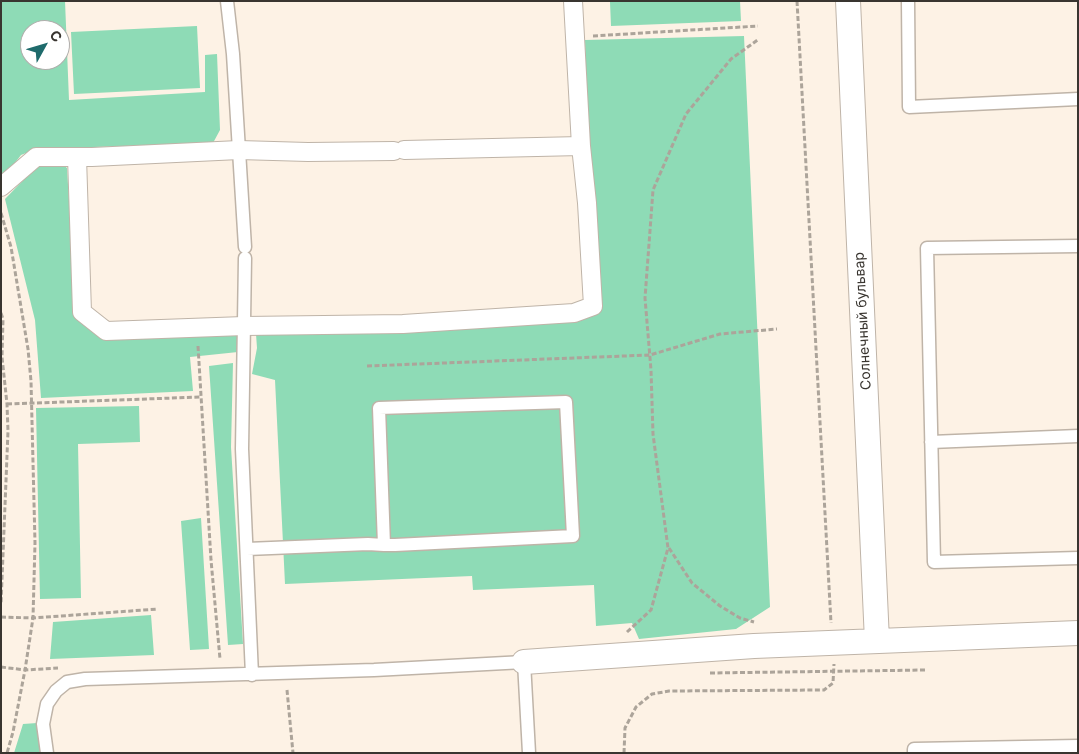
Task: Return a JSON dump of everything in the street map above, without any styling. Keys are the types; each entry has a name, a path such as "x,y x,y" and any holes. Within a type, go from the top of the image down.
{"street":[{"path":"78,157 82,312 106,331 244,326 403,324 574,313 593,306 587,203 580,146 573,1"},
{"name":"Солнечный бульвар","path":"848,1 877,641"},
{"path":"1,187 36,158 239,150 308,152 399,151 580,146"},
{"path":"524,662 754,646 1078,634"}],"lane":[{"path":"227,1 233,54 245,252 242,449 252,675"},
{"path":"908,1 909,107 1078,99"},
{"path":"1078,246 927,248 934,562 1078,558"},
{"path":"247,549 384,545 573,536 566,402 379,408 384,545"},
{"path":"931,442 1078,436"},
{"path":"47,753 43,724 46,704 56,691 68,682 86,679 252,675 524,662 529,753"},
{"path":"914,753 914,749 1078,746"}],"path":[{"path":"624,753 625,728 636,707 652,694 669,691 824,690 833,683 834,672 797,1"},
{"path":"575,36 758,26"},
{"path":"624,635 650,610 668,548 653,434 650,355 645,298 653,190 686,114 731,59 759,39"},
{"path":"1,213 11,247 28,349 32,404 35,543 33,618 25,670 7,753"},
{"path":"1,313 3,320 2,357 8,431 1,604"},
{"path":"197,328 211,560 221,676"},
{"path":"368,366 650,355 720,334 777,329"},
{"path":"7,404 201,397"},
{"path":"668,548 692,583 720,606 740,618 755,623"},
{"path":"1,617 33,618 158,609"},
{"path":"211,658 252,656"},
{"path":"1,667 25,670 64,667"},
{"path":"704,673 925,670"},
{"path":"281,690 296,689"},
{"path":"287,690 293,753"}],"green space":[{"path":"1,1 65,1 66,20 20,20 20,70 68,70 69,100 205,92 205,55 217,54 220,130 213,143 36,149 21,155 11,168 1,176"},
{"path":"740,1 741,21 611,26 610,2"},
{"path":"197,26 200,88 74,94 71,32"},
{"path":"744,36 770,607 736,629 639,639 632,623 596,626 594,585 473,590 472,576 285,584 275,380 252,374 257,348 256,334 408,332 588,318 600,307 588,165 585,40"},
{"path":"61,163 67,168 76,315 101,337 237,332 238,352 190,357 193,391 41,398 35,320 5,199 39,164"},
{"path":"233,363 231,447 243,644 228,645 209,366"},
{"path":"139,406 140,442 78,444 81,598 40,599 36,408"},
{"path":"201,518 209,649 190,650 181,521"},
{"path":"151,615 154,655 50,659 53,622"},
{"path":"37,723 40,753 14,753 23,724"}]}
